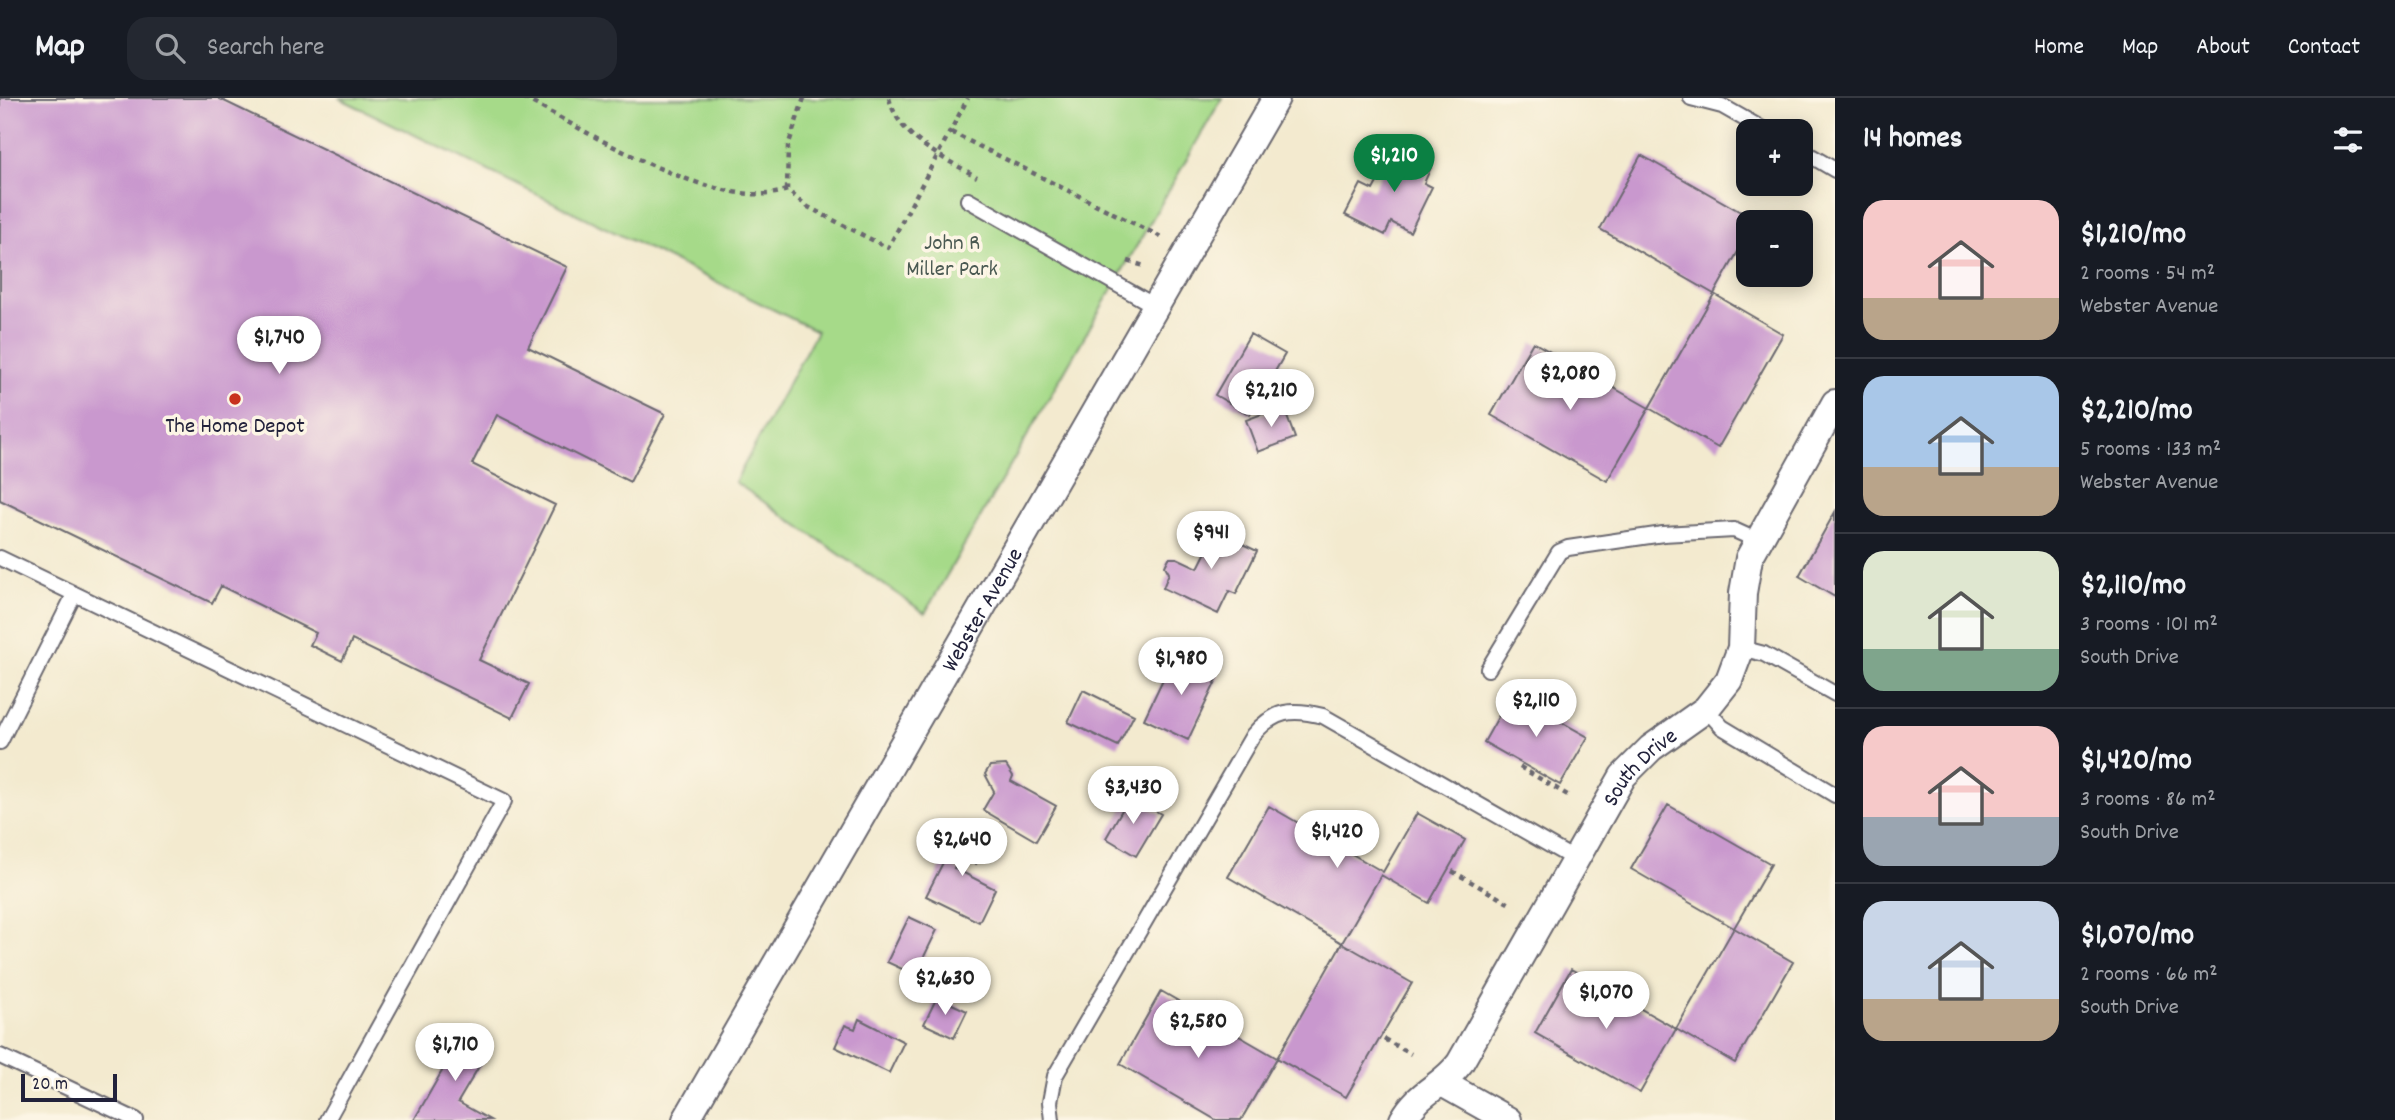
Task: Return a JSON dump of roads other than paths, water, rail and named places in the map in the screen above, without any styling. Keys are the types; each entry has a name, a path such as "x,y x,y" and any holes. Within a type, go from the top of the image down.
{"street":[{"name":"Webster Avenue","path":"686,1120 1276,98"},
{"name":"South Drive","path":"1403,1120 1416,1099 1442,1083 1460,1063 1623,776 1651,748 1691,723 1729,680 1741,648 1746,572 1756,540 1835,403"},
{"path":"1442,1083 1508,1120"}],"lane":[{"path":"1691,98 1722,106 1745,119"},
{"path":"1813,157 1835,170"},
{"path":"968,200 1155,306"},
{"path":"1488,669 1559,552 1568,548 1663,534 1734,530 1756,540"},
{"path":"0,558 504,801 327,1120"},
{"path":"0,741 74,595"},
{"path":"1741,648 1764,654 1835,694"},
{"path":"1706,709 1722,727 1835,795"},
{"path":"1052,1120 1050,1102 1055,1076 1253,735 1276,714 1289,710 1323,716 1574,859"},
{"path":"0,1056 136,1120"}],"place":[{"name":"The Home Depot","path":"235,399"}],"park label":[{"name":"John R Miller Park","path":"952,254"}]}
